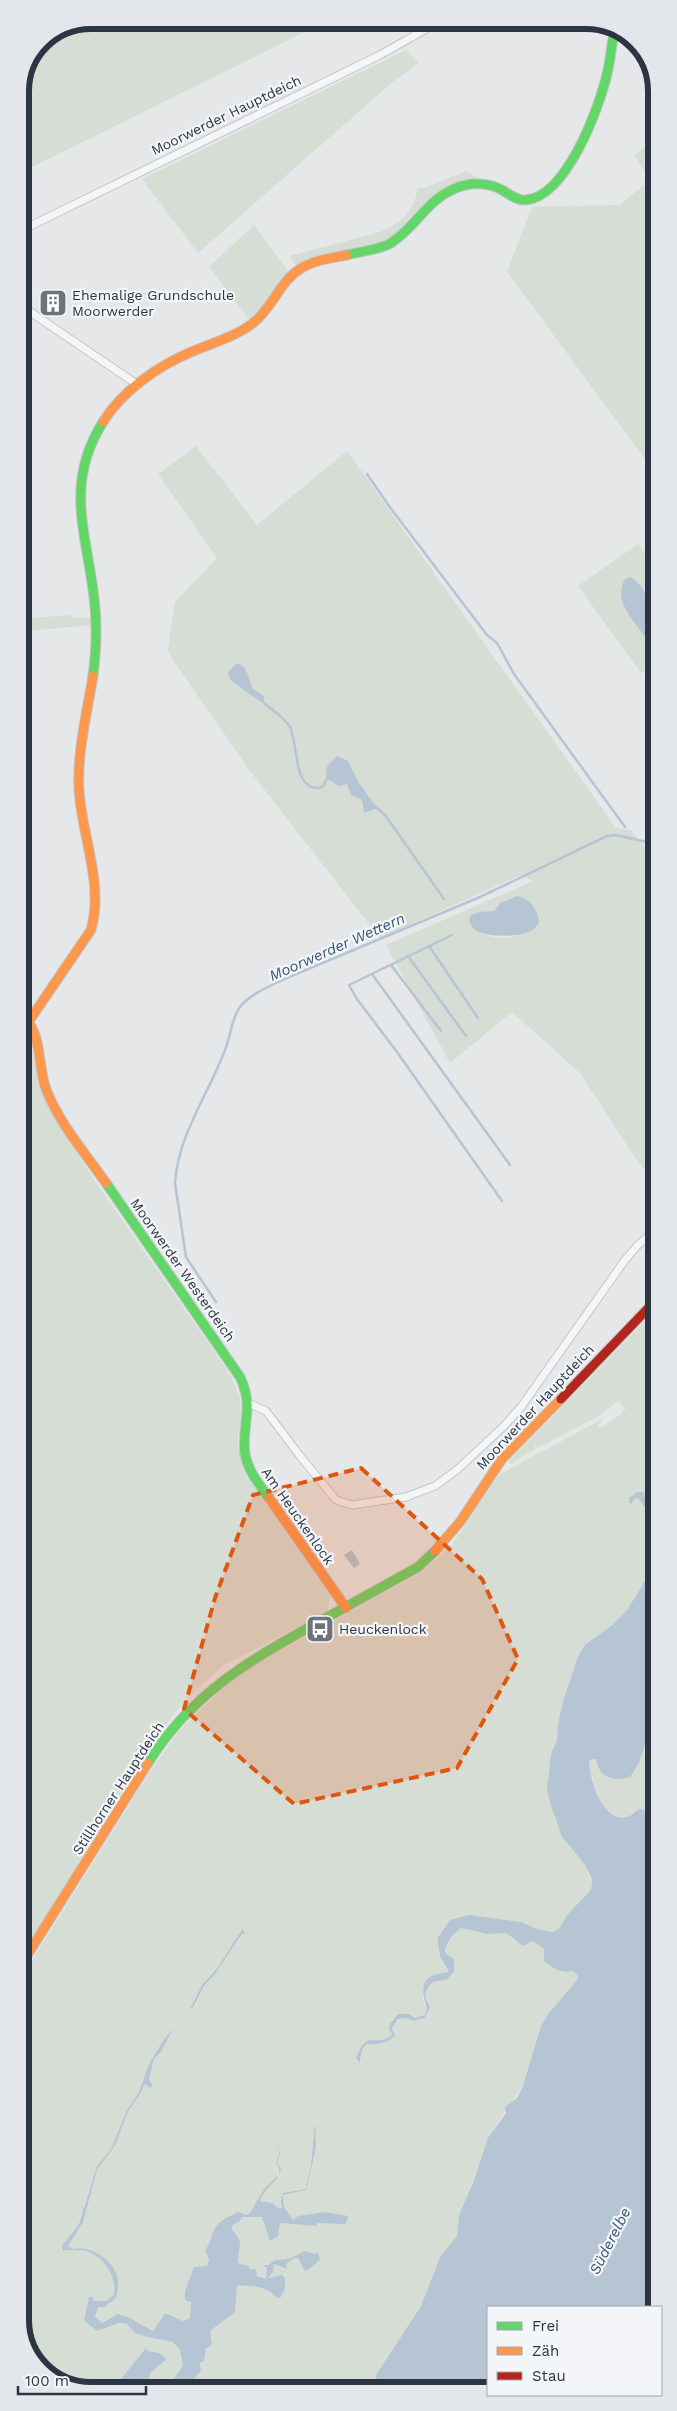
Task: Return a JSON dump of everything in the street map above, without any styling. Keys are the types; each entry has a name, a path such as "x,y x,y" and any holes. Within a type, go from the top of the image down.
{"street":[{"name":"Moorwerder Hauptdeich","path":"29,226 371,59 426,29"},
{"path":"29,1021 91,930 96,913 97,898 81,810 79,776 84,718 95,661 97,631 80,488 82,472 93,438 104,419 138,385 172,361 253,322 299,269 390,244 408,229 422,211 444,194 456,188 488,184 525,201 544,194 575,155 588,128 607,73 614,35"},
{"path":"29,311 138,385"},
{"name":"Moorwerder Westerdeich","path":"29,1021 34,1032 45,1087 55,1110 235,1368 246,1392 248,1403"},
{"path":"248,1403 266,1411 336,1500 352,1505 406,1497 421,1492 435,1486 458,1469 504,1426 521,1406 625,1260 648,1237"},
{"name":"Moorwerder Hauptdeich","path":"346,1608 418,1567 444,1543 492,1470 648,1308"},
{"name":"Am Heuckenlock","path":"248,1403 243,1451 251,1474 346,1608"},
{"name":"Stillhorner Hauptdeich","path":"29,1952 151,1758 186,1714 220,1683 248,1662 346,1608"}],"highlighted area":[{"path":"361,1468 482,1579 518,1659 457,1768 294,1804 184,1709 215,1598 253,1495"}],"shaded area":[{"path":"91,29 311,29 29,169 29,91 33,67 47,47 67,33"},
{"path":"406,50 419,63 394,81 198,253 142,179"},
{"path":"648,145 648,177 634,155"},
{"path":"466,171 478,179 479,183 457,186 389,241 297,267 290,256 387,229 400,221 410,210 417,188 424,188"},
{"path":"648,182 648,463 507,272 532,207 620,205"},
{"path":"254,225 290,274 250,320 209,267"},
{"path":"196,446 257,525 347,451 616,828 632,831 648,852 648,1174 580,1073 512,1012 450,1063 386,945 533,881 521,875 380,938 250,771 171,657 168,650 175,602 217,558 158,474","holes":["531,903 539,918 521,933 507,938 492,937 478,931 469,920 494,911 498,904"]},
{"path":"638,544 648,557 648,599 643,589 633,618 648,640 648,667 641,673 578,586"},
{"path":"69,615 72,618 91,618 92,625 29,631 29,618"},
{"path":"29,1036 40,1089 51,1112 93,1178 230,1374 240,1397 241,1418 238,1439 241,1461 247,1477 330,1596 328,1611 224,1665 184,1701 152,1744 29,1945"},
{"path":"648,1318 648,1499 632,1494 629,1502 631,1504 635,1498 639,1499 644,1507 648,1508 648,1576 627,1610 611,1626 586,1644 579,1654 563,1701 557,1740 551,1754 547,1790 555,1820 565,1842 585,1865 592,1885 590,1892 566,1916 560,1928 553,1932 537,1929 521,1922 469,1915 446,1925 438,1937 438,1943 449,1973 454,1959 445,1953 446,1943 461,1928 487,1934 506,1933 513,1940 528,1944 533,1941 544,1949 544,1961 573,1971 578,1976 577,1980 549,2013 523,2086 495,2126 459,2215 457,2236 440,2257 421,2306 376,2375 377,2382 196,2382 195,2378 201,2370 203,2356 212,2345 210,2331 235,2312 237,2286 247,2285 272,2290 277,2298 281,2275 267,2278 274,2264 286,2269 286,2264 294,2258 298,2258 304,2270 314,2254 297,2254 288,2259 276,2260 264,2266 267,2268 266,2279 262,2278 238,2262 239,2256 233,2232 233,2223 242,2217 262,2217 270,2240 280,2223 316,2226 318,2223 343,2224 293,2220 284,2207 283,2195 283,2209 278,2208 273,2203 259,2201 275,2180 265,2188 246,2215 238,2212 223,2220 215,2228 205,2250 209,2259 191,2302 190,2318 183,2321 165,2313 153,2331 128,2317 118,2314 102,2323 95,2317 98,2307 116,2298 115,2270 96,2254 84,2249 72,2249 68,2246 83,2222 97,2170 114,2147 128,2112 142,2091 144,2083 150,2087 149,2081 154,2059 161,2052 172,2031 189,2009 176,2024 149,2064 139,2092 127,2110 111,2149 97,2166 85,2202 84,2213 81,2215 79,2224 71,2232 66,2250 83,2250 92,2254 104,2262 113,2281 114,2294 107,2301 93,2301 89,2298 84,2322 97,2331 119,2323 127,2324 135,2333 173,2342 180,2350 183,2366 172,2382 149,2382 150,2373 167,2359 159,2353 147,2351 134,2363 121,2382 87,2382 67,2378 56,2372 44,2361 37,2351 30,2332 29,1965 148,1775 179,1731 226,1685 267,1658 422,1572 450,1547 481,1498 499,1475 604,1418 598,1426 600,1428 620,1415 626,1408 618,1401 597,1417 537,1448 536,1445 535,1449 510,1464 509,1461","holes":["241,1930 241,1938 204,1986 194,2008 190,2008 202,1985 224,1959","440,1973 449,1973 446,1980 434,1982 428,1988 425,1996 429,2002 426,2018 414,2021 407,2018 398,2019 393,2027 392,2020 402,2014 418,2018 425,2015 427,2008 423,2000 428,1979","393,2030 395,2035 389,2040 378,2044 367,2043 363,2048 359,2063 356,2061 360,2046 363,2043 389,2037 393,2034","315,2133 316,2147 308,2190 283,2195 296,2190 306,2189","277,2143 280,2153 277,2163 281,2168 276,2177 279,2168 276,2163 279,2152"]},
{"path":"648,1733 648,1814 633,1812 629,1817 614,1815 600,1801 589,1766 590,1760 596,1759 597,1765 606,1777 617,1779 641,1758"}],"water":[{"path":"630,577 634,579 648,597 648,641 624,607 621,594 624,580"},
{"path":"238,663 245,668 253,689 264,696 264,703 231,679 228,672"},
{"path":"337,756 348,761 359,783 377,808 364,813 362,800 351,795 347,784 339,786 326,778 327,766"},
{"path":"517,896 529,902 538,916 537,926 531,931 512,936 501,936 481,933 473,928 469,920 471,915 494,911 500,903"},
{"path":"637,1492 643,1492 648,1500 648,1508 644,1507 639,1499 635,1498 631,1504 629,1498"},
{"path":"352,1550 360,1564 354,1568 344,1555"},
{"name":"Süderelbe","path":"648,1576 648,1736 639,1762 630,1777 613,1779 600,1771 596,1759 590,1760 589,1764 592,1781 599,1799 611,1813 618,1817 627,1817 641,1809 648,1812 648,2306 487,2306 487,2382 377,2382 376,2375 421,2306 440,2257 457,2236 459,2215 474,2180 488,2138 506,2113 505,2107 517,2098 523,2086 541,2026 549,2013 577,1980 578,1976 573,1971 561,1971 547,1964 544,1961 544,1949 533,1941 523,1946 506,1933 487,1934 461,1928 450,1939 445,1949 445,1953 454,1959 454,1972 446,1980 434,1982 428,1988 425,1996 430,2007 425,2018 413,2021 407,2018 398,2019 392,2028 395,2035 392,2038 382,2043 367,2044 363,2048 359,2063 356,2058 362,2045 366,2042 385,2039 393,2034 389,2030 390,2024 398,2014 409,2014 415,2018 425,2015 427,2008 423,1993 425,1982 433,1975 449,1972 440,1956 438,1937 450,1920 469,1915 521,1922 537,1929 553,1932 560,1928 566,1916 590,1891 592,1885 591,1877 585,1865 562,1837 551,1806 547,1790 551,1754 557,1740 563,1701 579,1654 586,1644 611,1626 627,1610"},
{"path":"243,1928 246,1934 242,1934 215,1974 204,1986 193,2008 190,2008 202,1985 218,1967"},
{"path":"187,2012 172,2031 161,2052 154,2059 149,2080 152,2084 151,2088 144,2084 142,2091 128,2112 114,2147 97,2170 83,2222 68,2246 72,2249 78,2248 97,2253 108,2261 117,2274 116,2298 104,2307 98,2307 95,2317 102,2323 118,2314 128,2317 153,2331 165,2313 183,2321 190,2318 191,2302 185,2300 185,2291 194,2267 207,2266 209,2259 205,2250 217,2225 238,2212 246,2215 250,2212 265,2188 279,2174 279,2168 276,2163 279,2152 276,2138 280,2153 277,2163 281,2168 280,2173 260,2201 273,2203 278,2208 282,2208 281,2200 283,2193 306,2189 311,2167 315,2122 316,2147 307,2190 283,2195 284,2207 293,2220 298,2216 325,2212 348,2216 346,2223 343,2224 318,2223 316,2226 280,2223 278,2236 270,2241 262,2217 242,2217 239,2222 233,2224 232,2229 240,2241 238,2262 249,2266 249,2269 256,2269 257,2276 266,2279 267,2268 263,2265 268,2265 275,2260 288,2259 305,2251 314,2254 318,2253 320,2260 308,2270 304,2270 298,2258 294,2258 286,2264 287,2269 274,2264 273,2272 268,2278 282,2275 285,2278 285,2288 281,2297 277,2298 274,2294 259,2287 237,2286 235,2312 210,2331 212,2345 206,2349 204,2361 200,2363 201,2370 195,2378 196,2382 172,2382 183,2366 180,2350 173,2342 135,2333 127,2324 119,2323 97,2331 84,2321 89,2297 93,2297 93,2301 107,2301 114,2294 111,2274 104,2262 92,2254 83,2250 63,2251 62,2246 79,2224 97,2166 111,2149 127,2110 139,2092 149,2064 163,2041"},
{"path":"146,2348 148,2351 159,2353 167,2359 150,2373 149,2382 120,2382"}],"waterway":[{"path":"367,474 487,635 497,643 514,674 625,827"},
{"path":"264,703 288,723 303,780 309,786 321,788 328,777"},
{"path":"375,806 385,815 444,899"},
{"name":"Moorwerder Wettern","path":"216,1302 186,1257 175,1183 177,1165 188,1131 225,1050 237,1012 244,1002 260,991 282,980 480,897 607,836 615,835 648,842"},
{"path":"452,935 349,985 357,999 397,1052 502,1201"},
{"path":"429,946 478,1018"},
{"path":"408,956 466,1036"},
{"path":"391,965 441,1031"},
{"path":"372,974 510,1165"}],"traffic: fast":[{"path":"347,255 376,249 391,243 407,230 436,200 454,189 466,185 491,185 523,200 541,195 555,183 568,167 589,128 603,89 614,35"},
{"path":"93,676 96,616 81,513 81,491 84,469 91,446 103,422"},
{"path":"106,1183 240,1377 247,1398 244,1444 246,1460 254,1477 269,1498"},
{"path":"148,1763 183,1718 222,1682 266,1652 418,1567 435,1551"}],"traffic: slow":[{"path":"103,422 130,390 166,364 239,332 253,323 266,310 293,274 300,269 317,261 347,255"},
{"path":"29,1021 91,930 94,913 94,878 81,808 79,776 83,733 93,676"},
{"path":"29,1024 36,1039 43,1080 51,1102 106,1183"},
{"path":"435,1551 460,1522 502,1459 561,1399"},
{"path":"269,1498 346,1608"},
{"path":"29,1952 148,1763"}],"traffic: jam":[{"path":"561,1399 648,1308"}],"place":[{"name":"Ehemalige Grundschule Moorwerder","path":"53,303"},
{"name":"Heuckenlock","path":"320,1629"}]}
